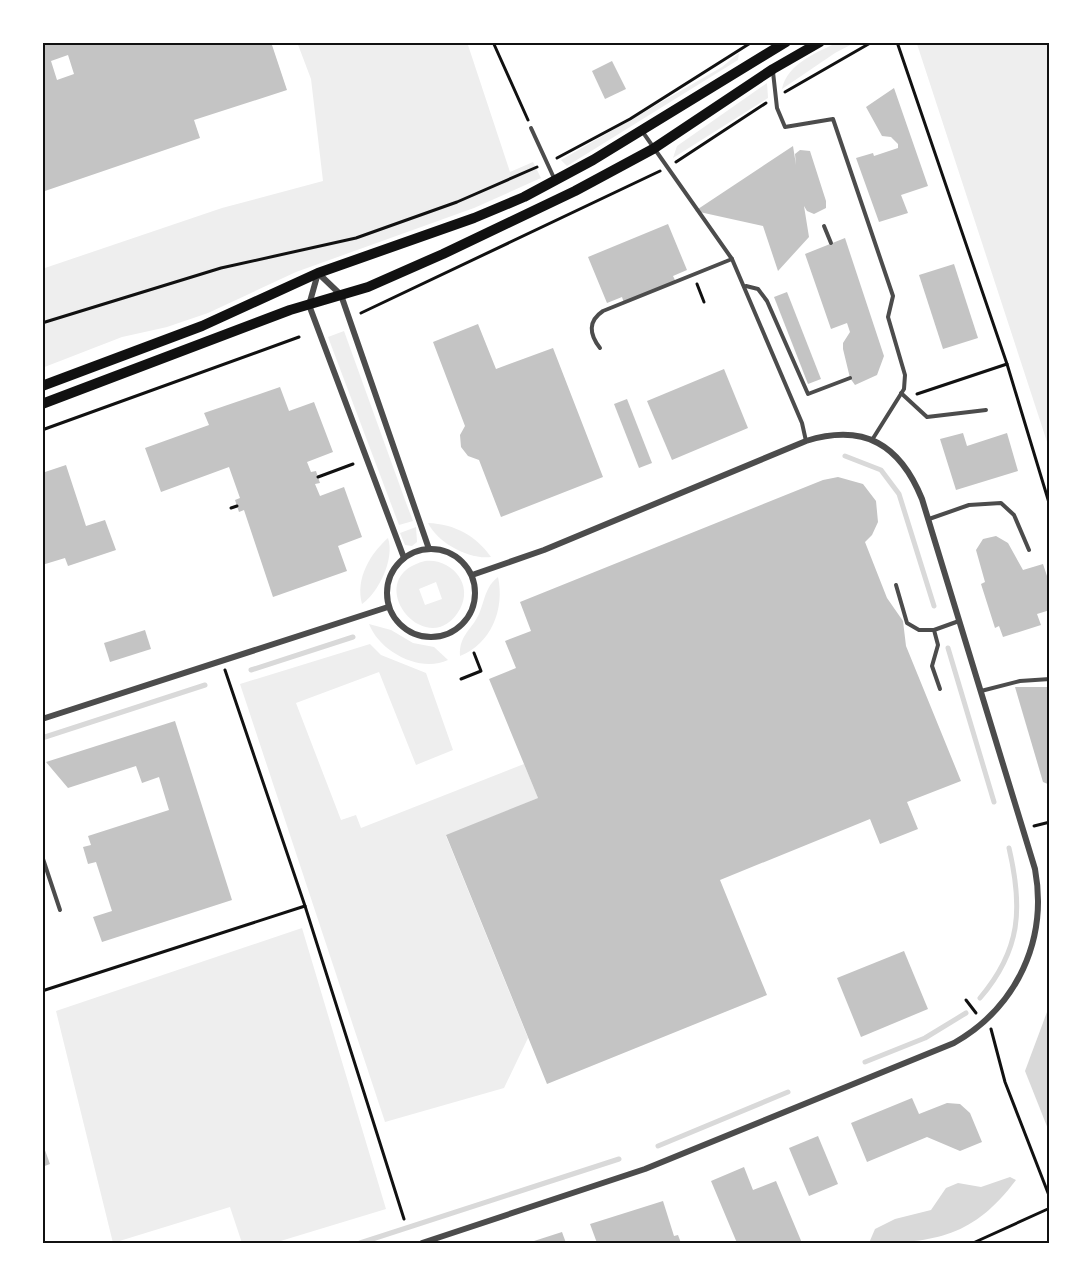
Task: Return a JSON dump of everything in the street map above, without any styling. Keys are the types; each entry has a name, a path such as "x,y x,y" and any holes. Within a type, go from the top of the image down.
{"main road":[{"path":"42,386 202,326 318,273 490,211 556,182 786,42"},
{"path":"42,404 309,305 368,287 443,254 575,191 653,149 773,69 820,42"}],"street":[{"path":"404,558 309,305 318,273 341,295 429,549"},
{"path":"422,1243 645,1169 913,1061 965,1036 984,1022 1008,996 1020,976 1033,943 1037,925 1038,896 1035,868 928,520 906,466 887,447 872,440 840,434 806,441 544,550 472,575"},
{"path":"429,549 453,554 464,563 472,575 475,591 472,611 460,627 446,635 425,637 409,632 396,621 388,607 386,592 389,578 404,558 429,549"},
{"path":"42,719 388,607"}],"lane":[{"path":"773,69 775,98 785,127 833,118 893,296 888,317 905,375 901,393 872,440"},
{"path":"531,128 556,182"},
{"path":"641,129 732,259 802,423 806,441"},
{"path":"824,226 831,243"},
{"path":"600,348 591,332 592,321 597,315 609,308 732,259"},
{"path":"745,285 758,289 767,301 808,394 850,378"},
{"path":"901,393 927,417 986,410"},
{"path":"928,520 969,505 1001,503 1014,515 1029,550"},
{"path":"896,585 907,622 919,630 934,630 959,621"},
{"path":"934,630 938,645 932,666 940,689"},
{"path":"981,691 1028,680 1050,679"},
{"path":"42,856 60,910"}],"path":[{"path":"493,42 531,128"},
{"path":"42,323 220,268 283,252 356,238 457,202 547,163 630,119 752,42"},
{"path":"818,71 872,42"},
{"path":"897,42 1007,364 1050,506"},
{"path":"693,274 704,302"},
{"path":"42,430 300,337"},
{"path":"901,393 918,394 1007,364"},
{"path":"318,477 353,464"},
{"path":"231,508 237,506"},
{"path":"461,679 481,671 474,653"},
{"path":"222,662 405,1219"},
{"path":"1023,828 1050,822"},
{"path":"42,991 304,906"},
{"path":"966,1000 976,1014"},
{"path":"991,1029 1003,1076 1050,1198"},
{"path":"973,1243 1050,1208"}],"shaded area":[{"path":"297,42 467,42 510,172 533,162 541,178 474,208 296,272 208,313 167,327 122,337 42,368 42,269 222,208 323,181 311,79"},
{"path":"839,42 856,42 835,53 782,89 785,80 796,66"},
{"path":"923,42 1050,42 1050,451 917,44"},
{"path":"739,53 738,60 567,166 561,160 722,67"},
{"path":"767,83 768,98 673,158 677,146"},
{"path":"344,331 413,521 399,525 328,337"},
{"path":"428,523 447,526 472,537 491,557 473,556 455,549 439,537"},
{"path":"416,527 417,542 412,546 405,545 400,533"},
{"path":"388,538 389,555 384,574 380,583 362,604 360,595 362,576 370,559"},
{"path":"425,561 435,561 451,568 457,574 462,582 464,600 460,609 447,624 431,628 417,623 405,613 398,599 397,584 406,570","holes":["436,582 442,599 425,605 419,589"]},
{"path":"498,577 499,601 493,624 480,643 460,656 463,638 476,620 488,589"},
{"path":"369,624 391,630 413,643 434,647 448,660 425,664 402,657 382,643"},
{"path":"370,644 381,655 426,673 453,750 416,765 379,672 296,703 341,820 356,815 361,828 524,764 538,798 446,836 528,1038 504,1088 385,1122 240,684"},
{"path":"302,928 386,1209 274,1243 242,1243 230,1207 113,1243 56,1011"},
{"path":"1050,1004 1050,1134 1025,1071"},
{"path":"1010,1177 1016,1180 1000,1199 969,1225 934,1238 893,1243 869,1243 875,1229 895,1219 931,1210 946,1188 958,1183 981,1187"}],"building":[{"path":"42,42 271,42 287,90 194,120 200,138 42,192","holes":["68,55 74,74 57,80 51,61"]},
{"path":"612,61 626,89 605,99 592,71"},
{"path":"894,88 928,186 901,195 908,213 879,222 856,158 873,153 874,156 898,148 898,144 891,137 882,136 866,107"},
{"path":"793,146 796,165 795,154 800,150 810,151 826,201 826,208 814,214 807,211 804,206 809,237 778,271 763,226 695,211"},
{"path":"668,224 687,270 673,276 676,282 624,303 622,297 607,303 588,257"},
{"path":"845,238 884,356 877,375 855,385 850,378 843,349 843,343 850,332 847,323 831,329 805,254"},
{"path":"954,264 978,338 943,349 919,275"},
{"path":"787,292 821,379 808,384 774,297"},
{"path":"478,324 496,369 553,348 603,477 501,517 479,460 468,456 461,447 460,435 465,426 433,342"},
{"path":"724,369 748,428 672,460 647,401"},
{"path":"280,387 289,411 314,402 333,452 307,462 311,472 316,471 320,483 315,484 320,496 344,487 362,537 338,546 347,571 273,597 244,510 239,512 235,500 240,498 229,467 161,492 145,448 209,425 204,413"},
{"path":"627,399 652,463 639,468 614,404"},
{"path":"963,433 967,446 1007,433 1018,471 956,490 940,439"},
{"path":"66,465 86,526 105,520 116,550 68,566 65,558 42,565 42,473"},
{"path":"838,477 863,484 876,501 878,522 872,535 865,542 887,598 903,621 906,646 961,781 907,802 918,829 880,844 870,819 720,880 767,995 547,1084 446,835 538,798 489,679 516,668 505,641 531,631 520,602 823,480"},
{"path":"996,536 1008,543 1023,570 1043,564 1050,585 1050,610 1037,614 1041,625 1003,637 999,626 995,628 981,584 985,582 976,550 983,539"},
{"path":"145,630 151,649 110,662 104,643"},
{"path":"1015,687 1050,687 1050,785 1043,782"},
{"path":"175,721 232,900 102,942 93,917 112,911 96,862 88,864 83,847 91,845 88,836 169,810 159,777 142,783 136,766 68,788 46,762"},
{"path":"904,951 928,1009 861,1037 837,978"},
{"path":"912,1098 919,1114 947,1103 960,1104 970,1113 982,1142 960,1151 927,1137 867,1162 851,1123"},
{"path":"818,1136 838,1184 809,1196 789,1148"},
{"path":"42,1142 50,1164 42,1167"},
{"path":"744,1167 753,1190 776,1181 802,1243 737,1243 711,1181"},
{"path":"663,1201 674,1236 678,1235 681,1243 597,1243 590,1224"},
{"path":"562,1232 566,1243 535,1243 534,1241"}],"waterway":[{"path":"845,456 881,470 899,494 934,606"},
{"path":"251,670 353,637"},
{"path":"948,648 994,802"},
{"path":"42,738 205,685"},
{"path":"980,998 1004,963 1015,928 1016,890 1009,848"},
{"path":"865,1062 925,1038 966,1013"},
{"path":"658,1146 788,1092"},
{"path":"360,1243 619,1159"}]}
